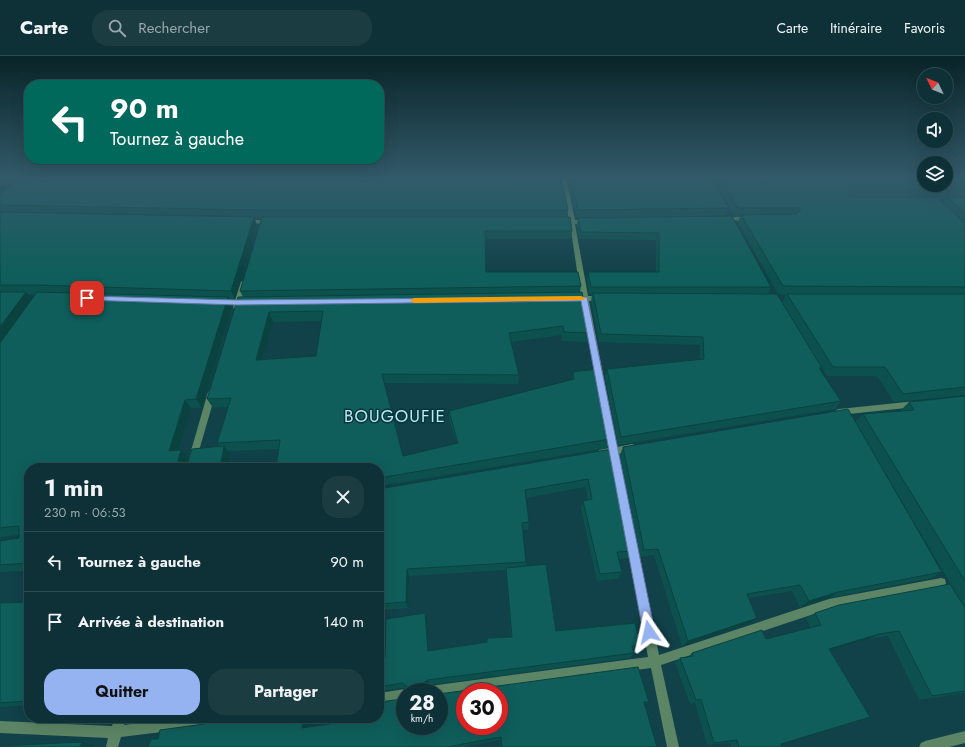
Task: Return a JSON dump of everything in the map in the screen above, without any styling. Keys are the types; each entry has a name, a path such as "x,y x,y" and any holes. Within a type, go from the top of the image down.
{"street":[{"path":"570,209 584,298 654,662 673,747"},
{"path":"716,219 754,219"},
{"path":"557,222 597,221"},
{"path":"238,222 261,226 278,222"},
{"path":"233,318 246,273"},
{"path":"569,299 608,298"},
{"path":"214,302 253,302"},
{"path":"191,463 214,385"},
{"path":"827,414 927,403"},
{"path":"590,455 644,446"},
{"path":"448,690 654,662 829,604 941,583"},
{"path":"384,698 396,696"},
{"path":"112,747 119,723"},
{"path":"0,727 116,732 187,723"},
{"path":"925,747 965,737"}],"building":[{"path":"220,209 568,210 259,210"},
{"path":"578,209 635,209 578,210"},
{"path":"800,209 950,209 965,223 965,287 783,286 741,215 797,214"},
{"path":"0,212 254,217 231,291 0,285"},
{"path":"732,216 771,287 591,287 588,272 659,272 659,233 581,232 578,218"},
{"path":"262,217 570,217 572,231 485,231 486,272 578,272 581,286 240,291"},
{"path":"0,292 26,292 0,327"},
{"path":"37,292 228,297 196,399 185,400 169,451 181,450 178,461 188,462 192,449 224,446 221,463 24,463 24,563 0,565 0,541 19,538 19,528 18,526 0,528 0,343"},
{"path":"582,292 590,333 564,332 563,326 509,333 519,375 382,374 403,456 458,443 449,411 574,379 573,372 597,369 610,439 384,477 384,463 277,463 280,440 217,443 231,398 207,399 238,297","holes":["323,311 316,356 256,360 269,312"]},
{"path":"593,293 777,294 822,368 819,368 841,401 621,437 607,369 704,359 703,337 601,334"},
{"path":"787,294 965,294 965,387 903,394 885,367 833,367"},
{"path":"965,396 965,581 863,414 914,410 909,402"},
{"path":"848,409 942,572 838,592 809,601 800,585 747,594 757,618 688,641 658,549 644,550 623,447"},
{"path":"612,449 632,551 617,552 622,572 600,574 583,501 592,499 588,479 525,490 529,522 522,523 526,562 407,569 406,602 384,604 384,488"},
{"path":"546,564 556,631 635,623 641,645 632,646 634,653 428,680 423,683 396,683 384,686 386,619 425,613 428,651 487,642 487,638 512,637 506,568"},
{"path":"950,584 965,608 965,691 932,696 899,631 879,634 829,649 870,717 781,744 782,747 739,747 737,740 714,743 701,699 696,700 680,658 693,656 692,653 762,630 766,639 821,625 815,613 839,605"},
{"path":"24,602 24,701 0,703 0,603"},
{"path":"638,667 649,702 644,702 657,747 502,747 501,737 447,747 148,747 151,739 158,739 160,730 212,723 302,723 302,728 335,723 384,723 384,701 396,700 396,735 448,735 448,693 456,692 456,735 508,735 508,685"},
{"path":"82,742 80,747 0,747 0,746"}],"slow traffic":[{"path":"414,300 581,298"}],"district":[{"name":"BOUGOUFIE","path":"395,416"}],"route":[{"path":"87,298 237,302 584,298 649,632"}]}
